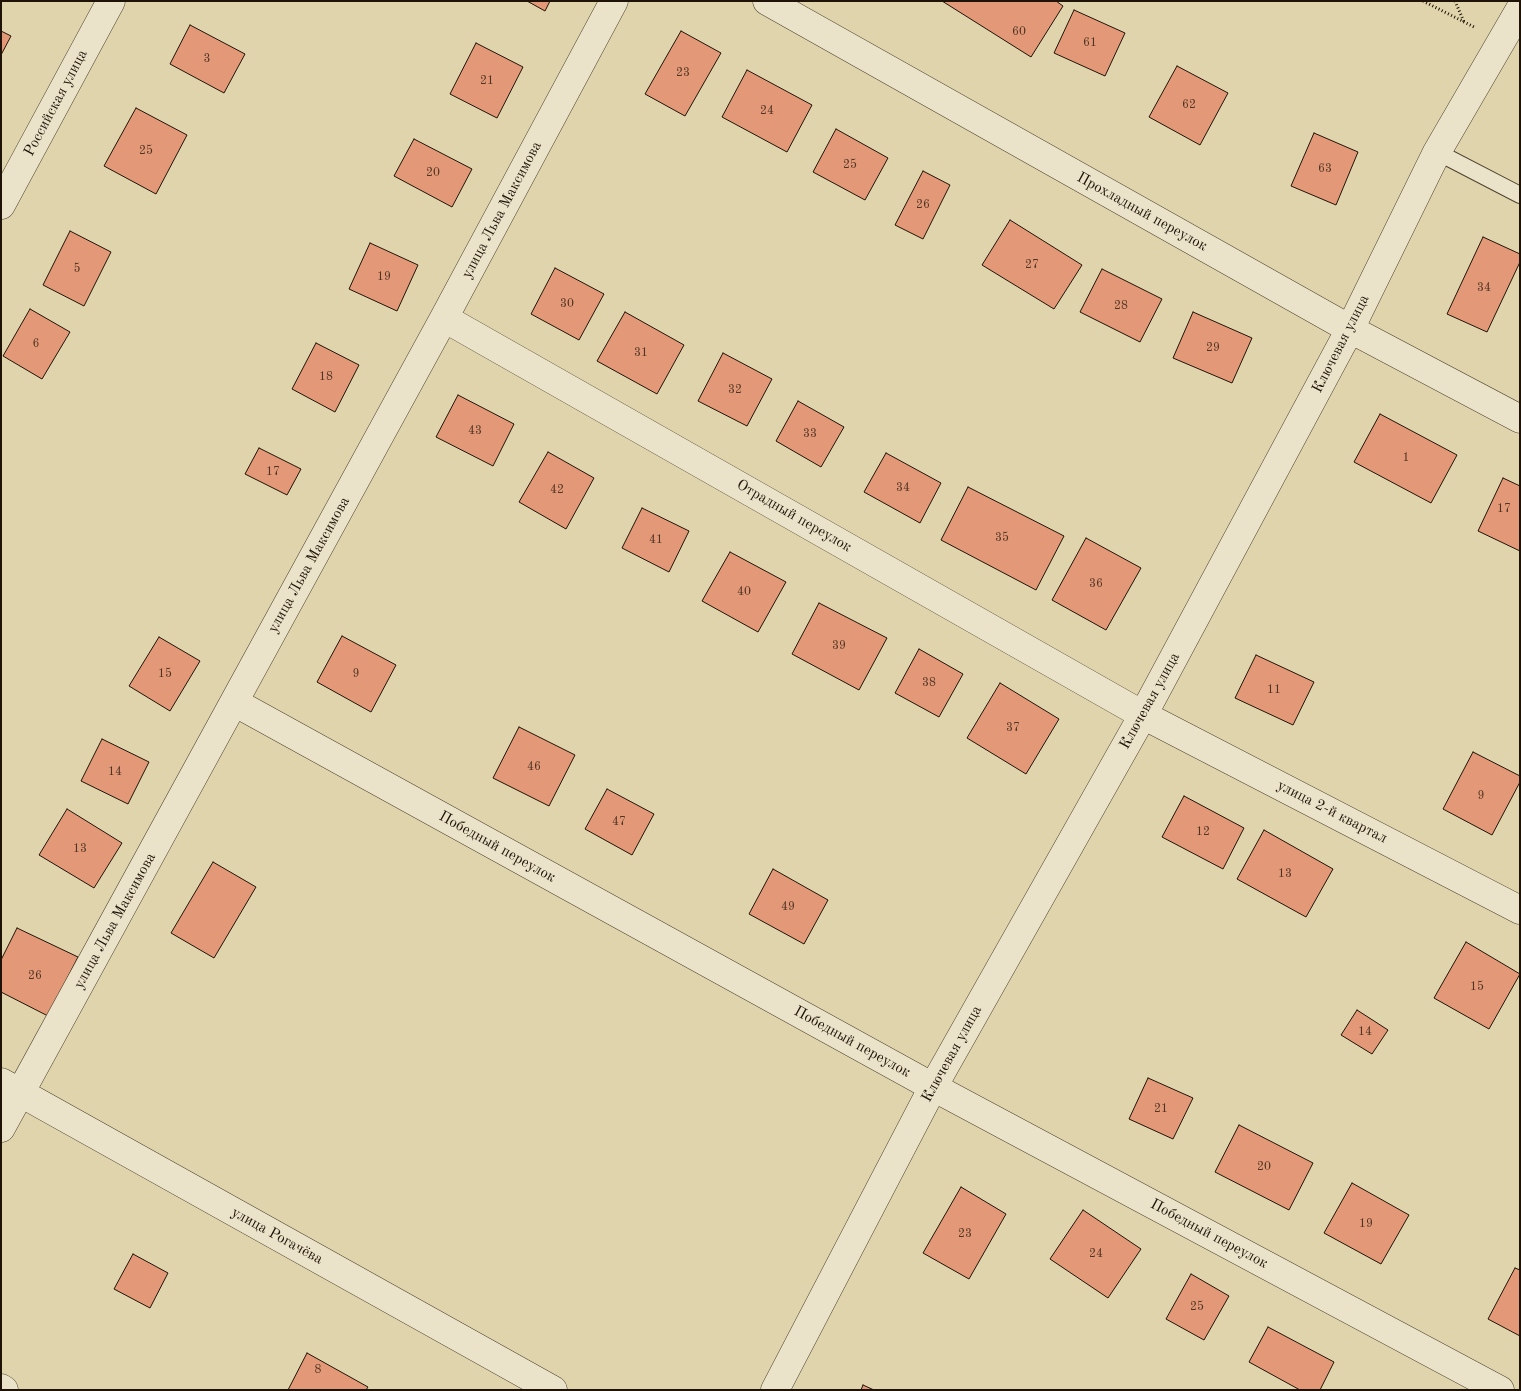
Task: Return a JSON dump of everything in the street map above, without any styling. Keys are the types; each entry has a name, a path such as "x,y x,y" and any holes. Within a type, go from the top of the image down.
{"street":[{"name":"Российская улица","path":"1,206 112,1"},
{"name":"улица Льва Максимова","path":"1,1128 11,1087 234,702 444,318 614,1"},
{"name":"Прохладный переулок","path":"767,1 1350,329 1520,419"},
{"name":"Ключевая улица","path":"775,1390 932,1086 1144,714 1350,329 1437,152 1520,9"},
{"name":"Отрадный переулок","path":"444,318 1144,714"},
{"name":"Победный переулок","path":"234,702 932,1086 1500,1390"},
{"name":"улица 2-й квартал","path":"1144,714 1520,910"},
{"name":"улица Рогачёва","path":"11,1087 552,1390"}],"lane":[{"path":"1437,152 1520,196"}],"path":[{"path":"1423,1 1464,23 1503,39"},
{"path":"1455,1 1464,23"}],"building":[{"path":"527,1 550,1 545,11"},
{"path":"942,1 1056,1 1063,6 1031,57"},
{"path":"1074,10 1125,33 1105,76 1054,53"},
{"path":"190,25 245,54 224,93 170,64"},
{"path":"1,31 11,36 1,55"},
{"path":"681,31 721,53 685,116 645,94"},
{"path":"476,43 523,67 497,118 450,94"},
{"path":"1177,66 1228,93 1200,145 1149,117"},
{"path":"747,70 812,105 787,152 722,117"},
{"path":"136,108 187,135 156,194 104,166"},
{"path":"836,129 888,158 865,200 813,172"},
{"path":"1314,133 1358,152 1336,205 1291,186"},
{"path":"414,139 472,169 452,207 394,176"},
{"path":"923,171 950,185 923,239 895,225"},
{"path":"1010,220 1082,265 1054,309 982,265"},
{"path":"70,231 111,252 84,306 43,285"},
{"path":"1483,237 1520,254 1520,262 1487,332 1447,314"},
{"path":"370,243 418,265 397,311 349,289"},
{"path":"555,268 604,294 579,340 531,314"},
{"path":"1102,269 1162,299 1140,342 1080,312"},
{"path":"30,309 70,332 42,379 3,356"},
{"path":"625,312 684,345 657,394 597,361"},
{"path":"1193,312 1252,338 1232,383 1173,358"},
{"path":"316,343 359,365 335,412 292,389"},
{"path":"723,353 772,379 747,426 698,401"},
{"path":"458,395 514,424 493,466 436,437"},
{"path":"798,401 844,427 821,467 776,441"},
{"path":"1380,414 1457,455 1431,503 1354,462"},
{"path":"259,448 301,469 287,495 245,474"},
{"path":"548,452 594,478 566,529 519,502"},
{"path":"886,453 941,483 920,523 864,492"},
{"path":"1503,478 1520,486 1520,551 1478,531"},
{"path":"968,487 1064,536 1036,590 941,540"},
{"path":"642,508 689,531 669,572 622,548"},
{"path":"1086,538 1141,568 1106,630 1052,600"},
{"path":"730,552 786,582 758,632 702,601"},
{"path":"819,603 887,638 859,690 792,654"},
{"path":"342,636 396,665 371,712 317,682"},
{"path":"159,637 200,661 170,711 129,686"},
{"path":"919,649 963,674 939,717 895,693"},
{"path":"1256,655 1314,682 1293,725 1235,698"},
{"path":"1000,683 1059,719 1026,774 967,738"},
{"path":"519,727 575,755 549,806 493,778"},
{"path":"102,739 149,762 128,804 81,781"},
{"path":"1473,752 1520,776 1520,782 1492,835 1443,809"},
{"path":"607,789 654,814 632,855 585,829"},
{"path":"1184,796 1244,828 1223,869 1162,837"},
{"path":"67,809 122,843 94,888 39,855"},
{"path":"1264,830 1333,869 1306,917 1237,879"},
{"path":"213,862 256,887 214,958 171,933"},
{"path":"773,869 828,900 804,944 749,914"},
{"path":"17,928 78,957 48,1016 1,992 1,960"},
{"path":"1466,942 1520,974 1489,1029 1434,998"},
{"path":"1357,1010 1388,1030 1372,1054 1341,1035"},
{"path":"1148,1078 1193,1098 1173,1139 1129,1119"},
{"path":"1239,1125 1313,1163 1289,1210 1215,1172"},
{"path":"1352,1183 1409,1215 1381,1264 1324,1233"},
{"path":"961,1187 1006,1214 969,1279 923,1253"},
{"path":"1083,1210 1141,1249 1108,1298 1050,1259"},
{"path":"133,1254 168,1273 150,1308 114,1289"},
{"path":"1515,1268 1520,1270 1520,1336 1488,1319"},
{"path":"1191,1274 1229,1296 1204,1340 1166,1319"},
{"path":"1268,1327 1334,1362 1320,1390 1300,1390 1249,1362"},
{"path":"307,1353 368,1387 366,1390 288,1390"},
{"path":"863,1385 874,1390 861,1390"}]}
